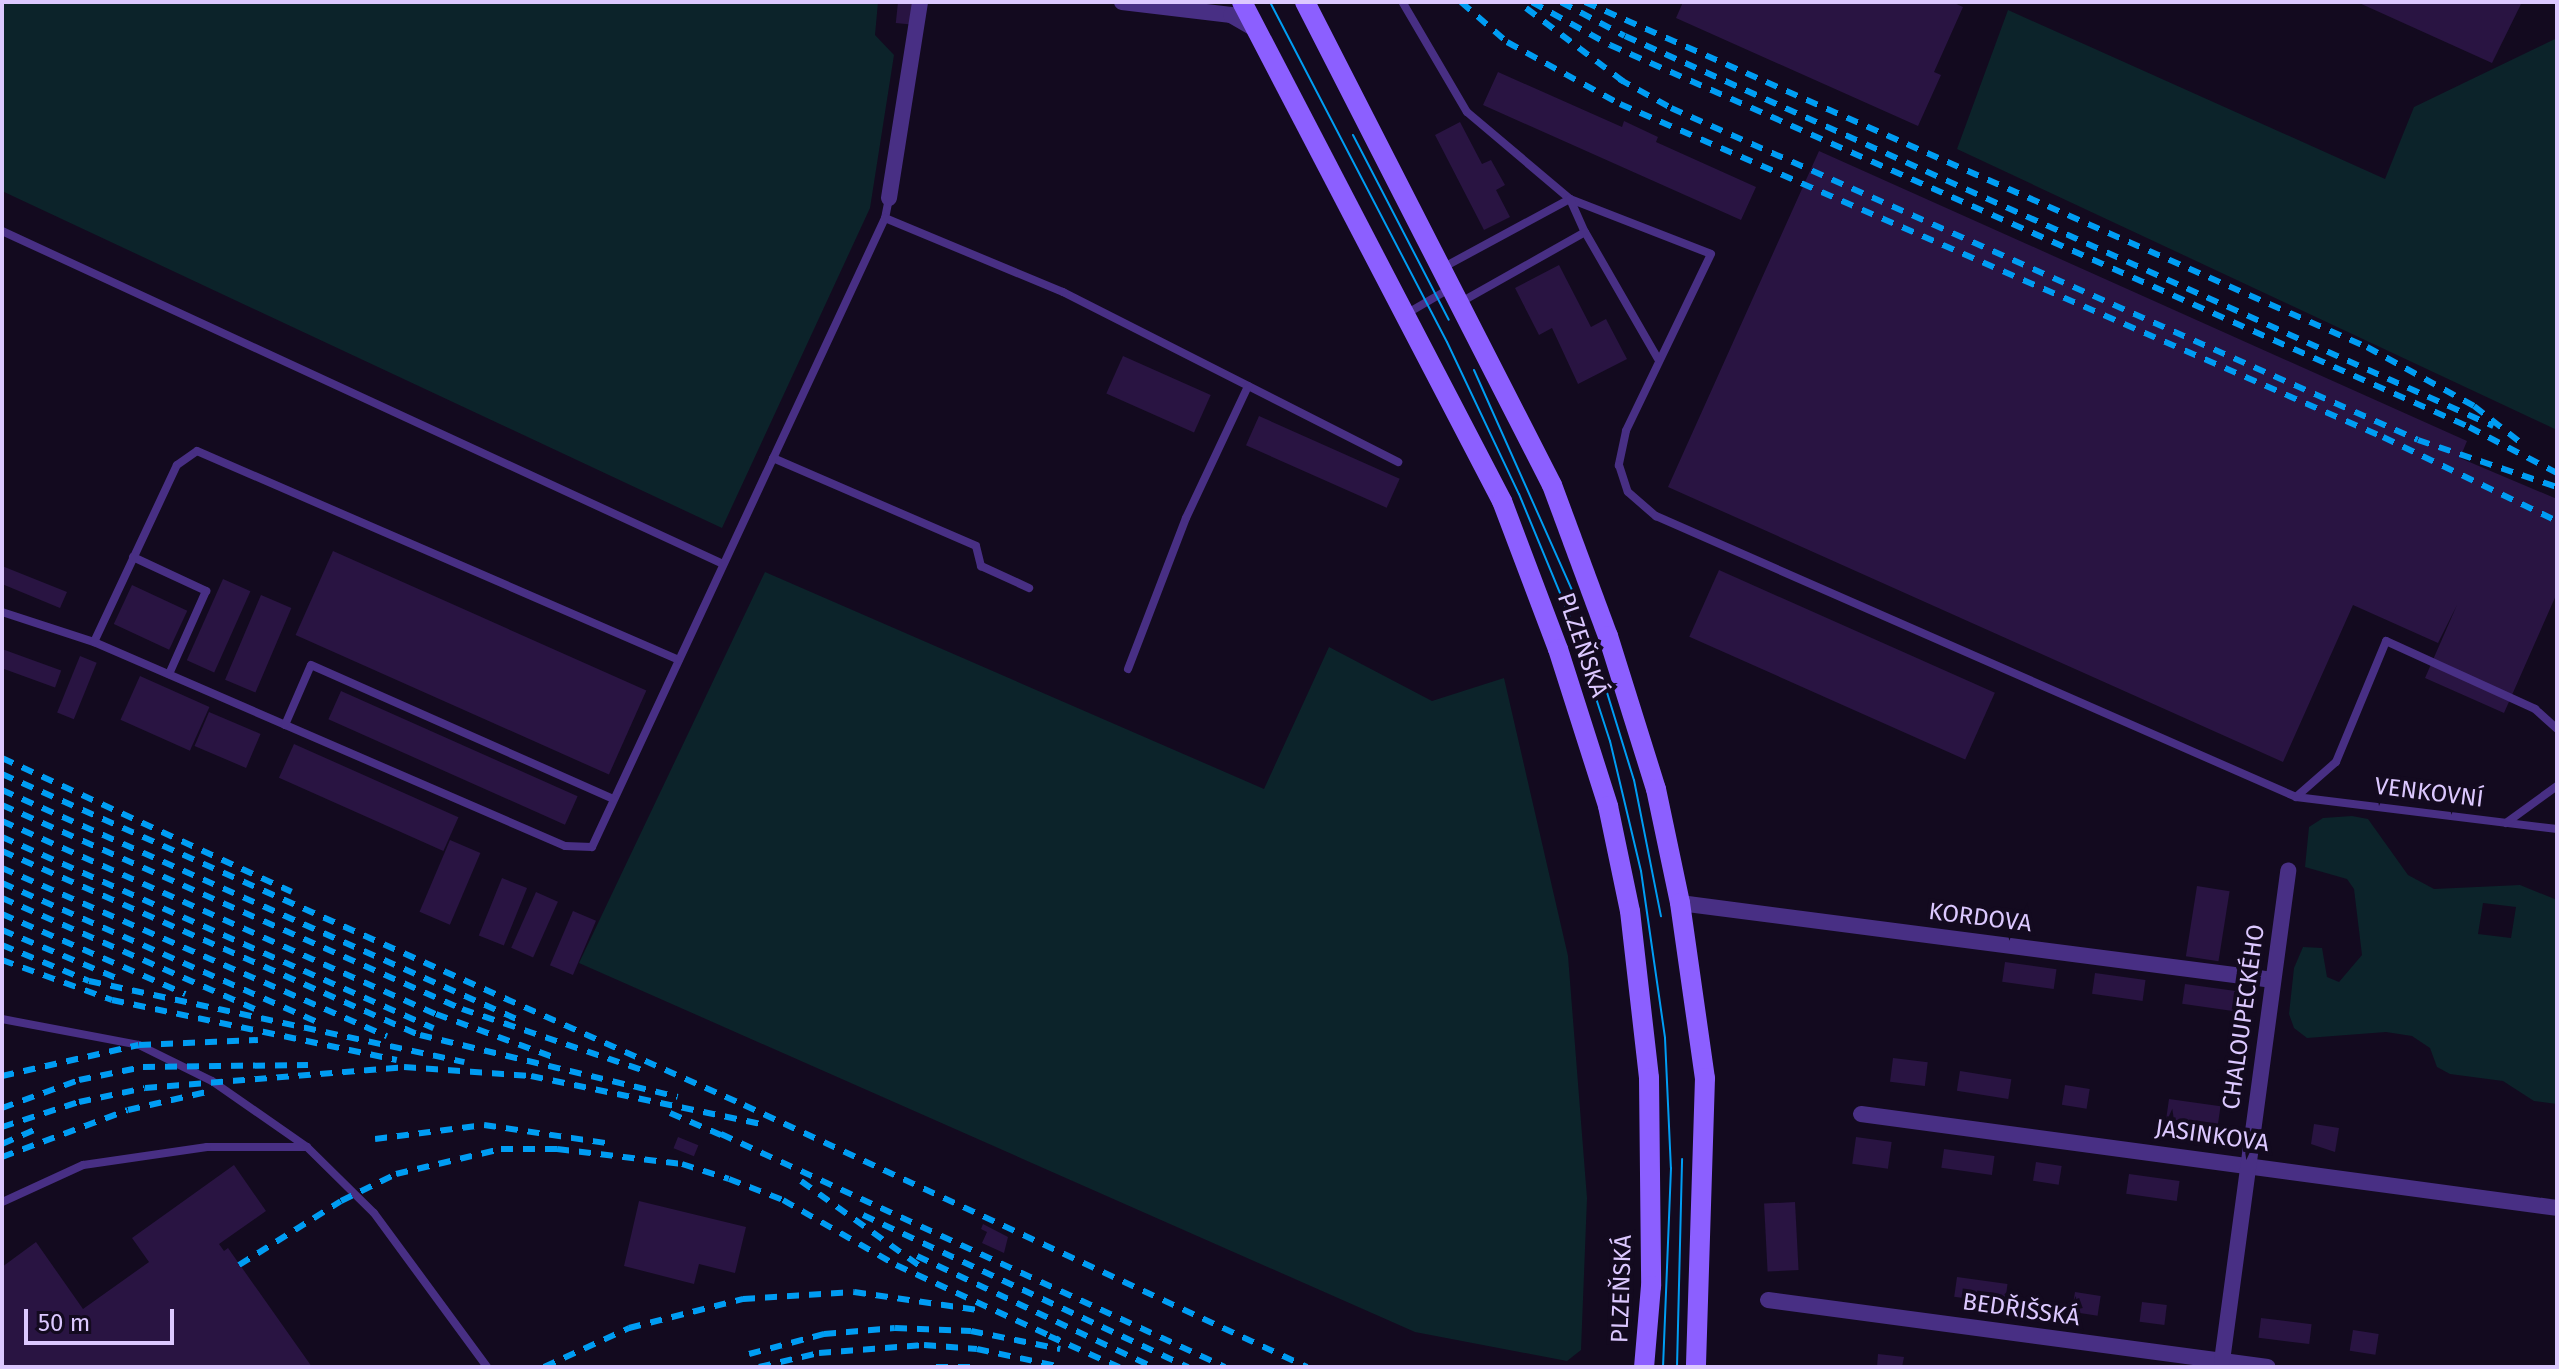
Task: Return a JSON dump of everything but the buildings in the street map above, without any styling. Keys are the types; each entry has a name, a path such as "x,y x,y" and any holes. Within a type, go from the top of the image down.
{"main road":[{"name":"PLZEŇSKÁ","path":"1242,2 1502,501 1558,649 1608,806 1630,911 1649,1078 1651,1286 1644,1367"},
{"name":"PLZEŇSKÁ","path":"1305,2 1444,267 1552,485 1608,636 1656,789 1680,903 1705,1078 1696,1367"}],"street":[{"path":"889,198 920,2"},
{"path":"1122,2 1231,15 1256,29"},
{"name":"CHALOUPECKÉHO","path":"2222,1361 2288,870"},
{"name":"KORDOVA","path":"1680,903 2273,980"},
{"name":"JASINKOVA","path":"1861,1114 2557,1208"},
{"name":"BEDŘIŠSKÁ","path":"1768,1300 2268,1367"}],"lane":[{"path":"1403,3 1467,112 1570,199 1585,232 1658,359"},
{"path":"2,612 94,642 565,846 592,847 885,218 889,198"},
{"path":"1444,267 1570,199"},
{"name":"VENKOVNÍ","path":"1570,199 1711,254 1626,431 1619,465 1628,492 1656,516 2296,797 2557,829"},
{"path":"885,218 1063,292 1398,462"},
{"path":"2,231 723,564"},
{"path":"1406,314 1457,294 1585,232"},
{"path":"1128,669 1186,518 1248,386"},
{"path":"94,642 177,465 197,451 679,660"},
{"path":"773,458 976,546 981,566 1029,588"},
{"path":"133,557 206,591 169,674"},
{"path":"2296,797 2336,762 2386,641 2535,709 2557,729"},
{"path":"285,725 311,665 614,799"},
{"path":"2506,823 2557,786"},
{"path":"2,1019 139,1045 212,1081 307,1147 374,1213 487,1367"},
{"path":"2,1202 83,1165 207,1147 307,1147"}],"shaded area":[{"path":"2,2 878,2 875,35 894,55 870,208 722,528 2,191"},
{"path":"2008,10 2385,179 2414,107 2557,38 2557,430 1957,149"},
{"path":"765,572 1264,789 1329,647 1432,701 1504,678 1568,956 1587,1198 1581,1350 1567,1361 1415,1332 579,963"},
{"path":"2352,816 2368,819 2408,875 2434,889 2520,885 2557,900 2557,1104 2534,1101 2503,1081 2450,1074 2437,1067 2430,1048 2412,1036 2386,1032 2307,1038 2294,1028 2289,1014 2294,968 2303,947 2322,948 2327,977 2339,982 2362,955 2354,889 2347,879 2305,867 2309,827 2323,818","holes":["2483,903 2516,907 2511,938 2478,934"]}],"tram line":[{"path":"1270,2 1447,342 1519,494 1569,615 1610,741 1641,871 1665,1038 1671,1168 1663,1367"},
{"path":"1353,135 1449,320"},
{"path":"1474,370 1578,604"},
{"path":"1589,634 1634,780 1661,916"},
{"path":"1677,1367 1682,1159"}],"railway":[{"path":"1461,2 1507,42 1620,104 2383,437 2557,521"},
{"path":"1532,2 1610,45 2469,427 2557,473"},
{"path":"1561,2 1625,36 2493,426"},
{"path":"1585,2 2367,347 2474,406 2525,446"},
{"path":"1526,8 1628,85"},
{"path":"1619,79 1671,108 2418,440 2557,487"},
{"path":"2,758 292,892"},
{"path":"2,774 744,1105 1307,1367"},
{"path":"2,790 521,1021"},
{"path":"2,805 462,1009 648,1072"},
{"path":"2,821 436,1014 553,1057"},
{"path":"2,837 434,1028"},
{"path":"2,851 420,1035 678,1097"},
{"path":"2,868 387,1036"},
{"path":"2,883 317,1022"},
{"path":"2,898 255,1009"},
{"path":"2,914 185,994"},
{"path":"2,930 116,978"},
{"path":"2,945 89,981 464,1062"},
{"path":"2,960 112,1000 397,1060"},
{"path":"2,1076 139,1045 258,1040"},
{"path":"2,1108 79,1080 143,1067 308,1065"},
{"path":"2,1127 79,1102 145,1088 404,1067 531,1076 766,1125"},
{"path":"2,1157 128,1110 211,1091"},
{"path":"670,1113 728,1138"},
{"path":"375,1139 484,1125 612,1144"},
{"path":"2,1144 39,1128"},
{"path":"721,1134 1225,1367"},
{"path":"239,1265 341,1201 396,1174 501,1149 557,1149 682,1164 729,1179 783,1200 896,1265 1059,1340"},
{"path":"801,1181 924,1269"},
{"path":"863,1215 1188,1367"},
{"path":"917,1256 1153,1367"},
{"path":"544,1367 629,1328 743,1299 854,1292 978,1310"},
{"path":"749,1354 824,1334 895,1328 971,1331 1060,1349"},
{"path":"1049,1336 1119,1367"},
{"path":"759,1367 819,1353 924,1345 977,1349 1062,1367"},
{"path":"936,1367 978,1367"}]}
